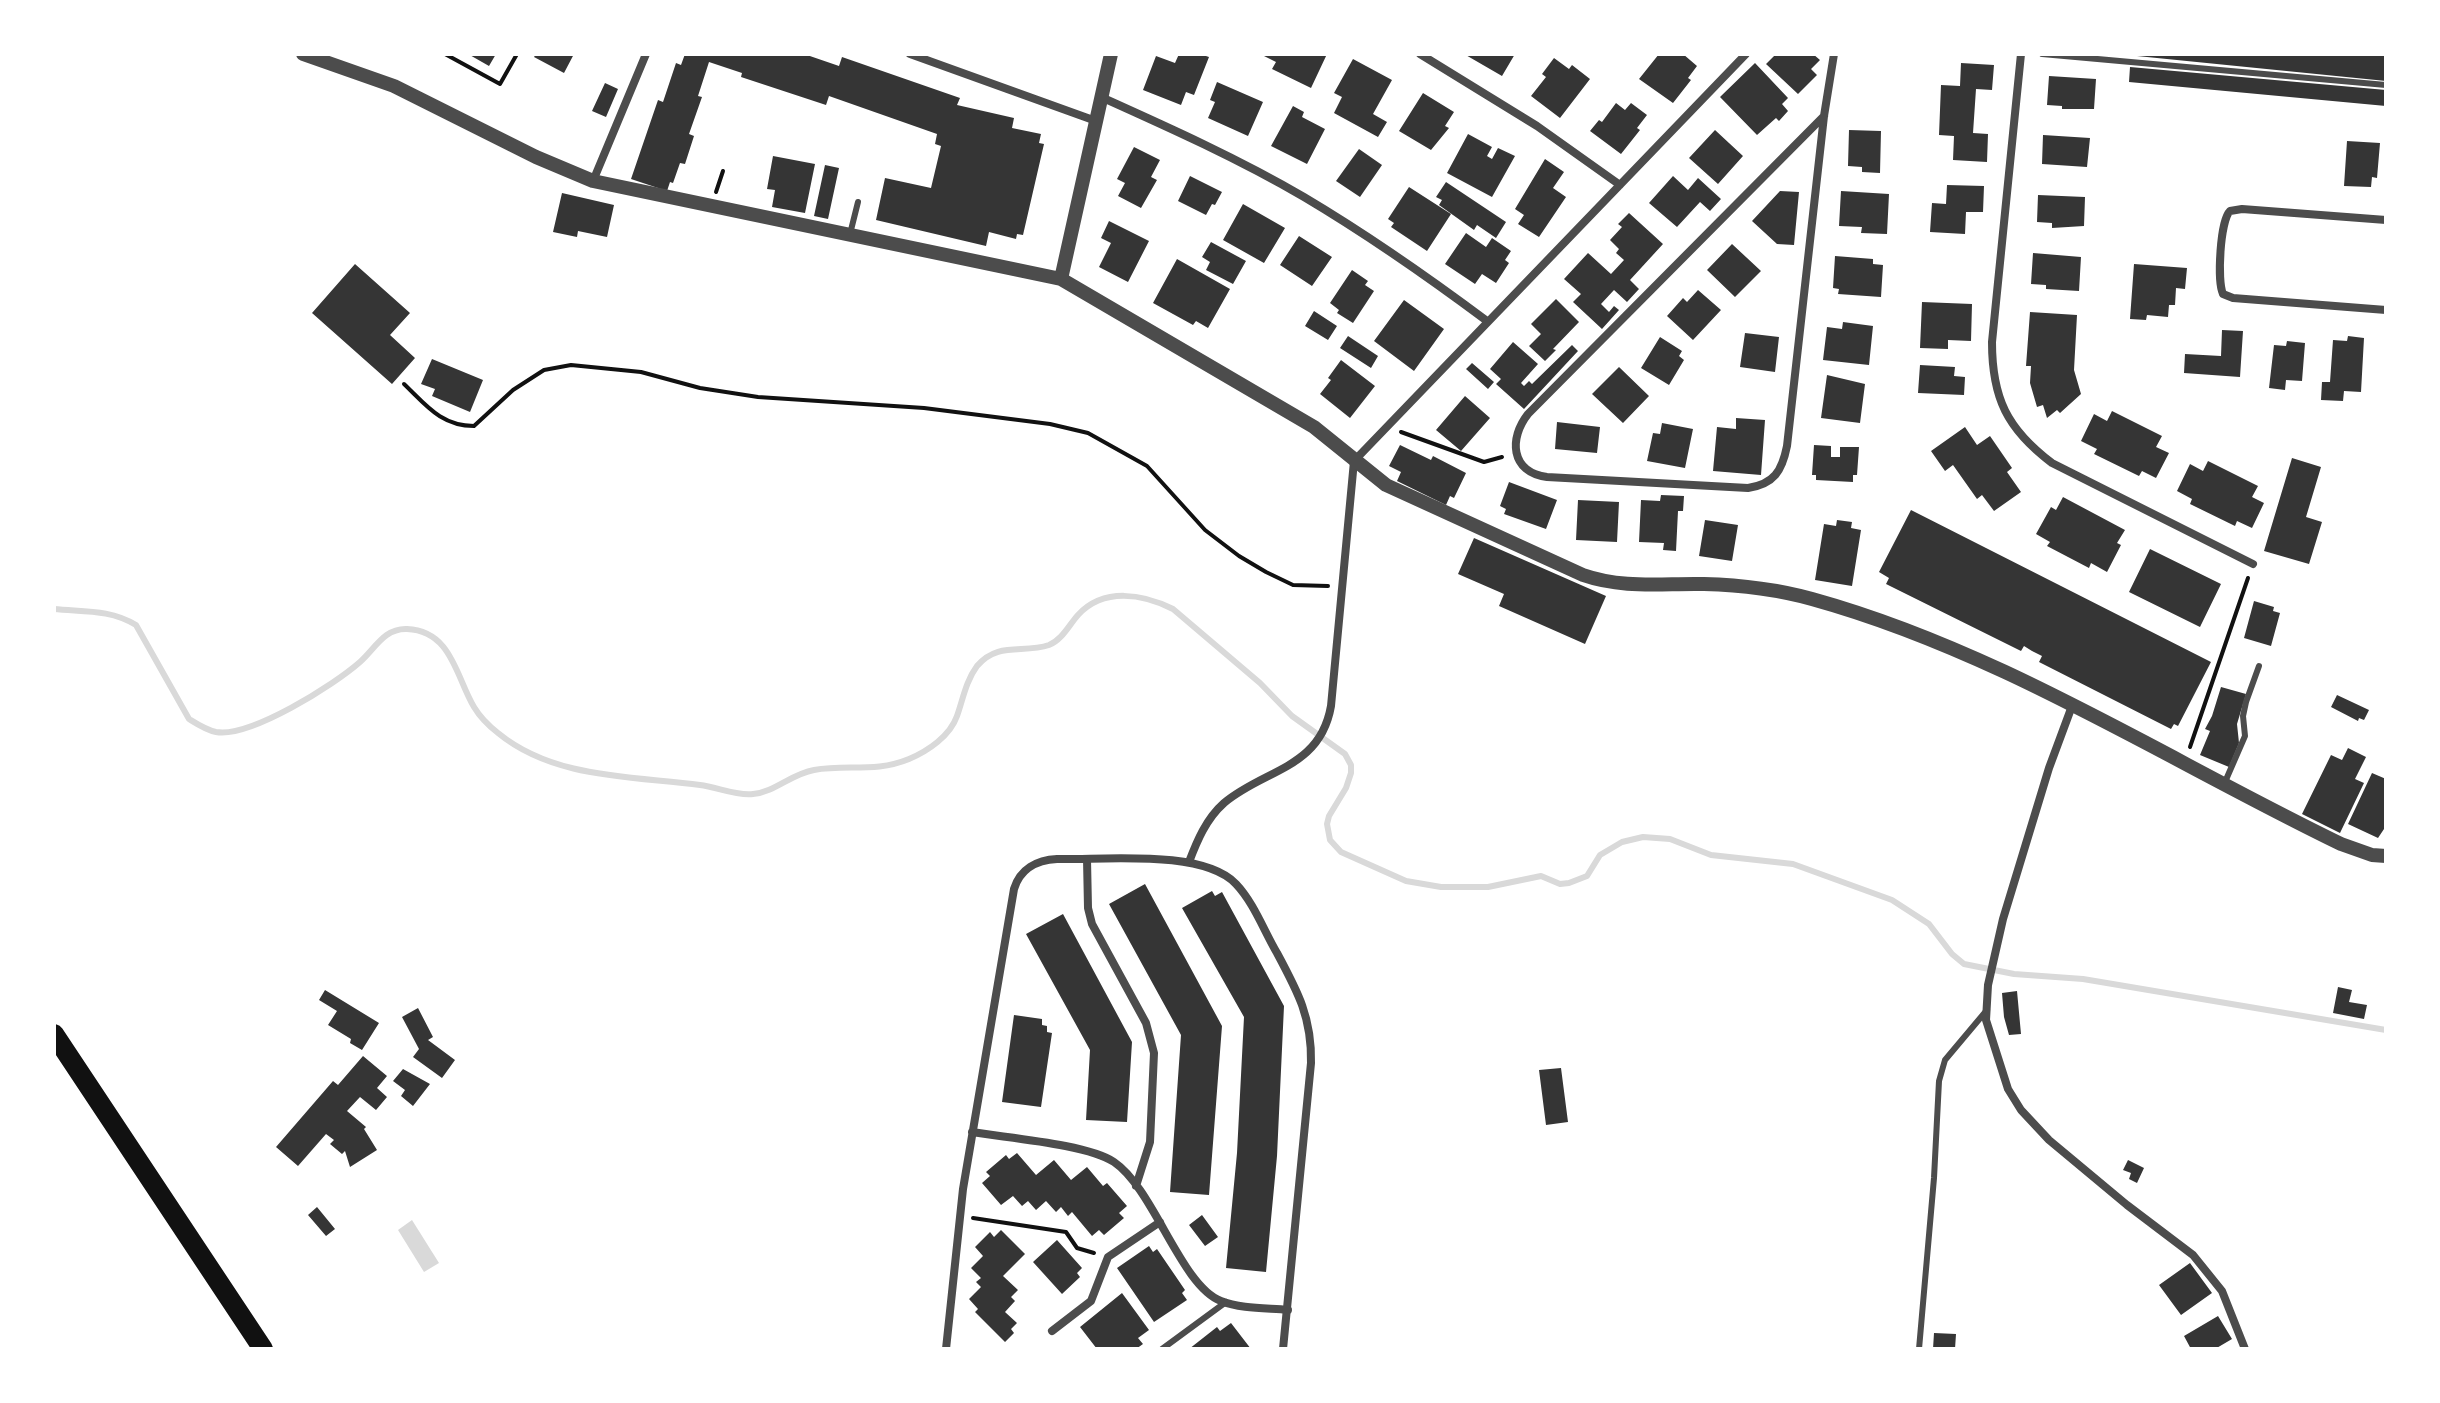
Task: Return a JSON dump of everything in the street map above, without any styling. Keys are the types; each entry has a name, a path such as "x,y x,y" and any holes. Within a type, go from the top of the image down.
{"main road":[{"path":"54,1034 263,1349"}],"street":[{"path":"303,54 394,86 536,157 593,181 1061,279 1314,427 1369,474 1407,497 1583,575 1618,584 1764,588 1813,599 1929,638 1995,667 2341,844 2372,855 2386,856"},
{"path":"593,181 646,54"},
{"path":"910,54 1096,121"},
{"path":"1061,279 1111,54"},
{"path":"1420,54 1537,126 1620,185"},
{"path":"1824,116 1528,414 1515,435 1517,453 1527,471 1547,477 1748,488 1772,480 1780,472 1787,446 1824,116 1834,54"},
{"path":"2021,54 1992,342 1995,384 2008,420 2035,450 2052,463 2253,564"},
{"path":"1189,862 1204,828 1220,807 1297,760 1319,739 1327,725 1354,461 1742,55"},
{"path":"1101,97 1179,132 1302,196 1414,267 1487,321"},
{"path":"2386,220 2242,209 2230,211 2224,219 2220,281 2223,294 2233,298 2386,310"},
{"path":"2072,706 2049,768 1996,946 1988,985 1986,1020 2008,1089 2021,1110 2058,1148 2193,1255 2222,1291 2245,1349"},
{"path":"1087,859 1088,908 1092,924 1146,1023 1154,1053 1150,1142 1136,1186"},
{"path":"946,1349 972,1132 1017,881 1028,868 1047,860 1087,859 1189,862 1222,873 1244,894 1298,992 1307,1016 1311,1063 1283,1349"},
{"path":"972,1132 1095,1153 1119,1166 1136,1186 1201,1286 1213,1297 1226,1302 1288,1310"},
{"path":"1052,1331 1091,1301 1108,1257 1160,1222"}],"lane":[{"path":"2042,54 2386,85"},
{"path":"850,234 858,202"},
{"path":"2223,786 2245,736 2243,716 2259,666"},
{"path":"1919,1349 1939,1081 1950,1053 1987,1010"},
{"path":"1162,1349 1226,1302"}],"path":[{"path":"445,54 500,84 517,54"},
{"path":"717,188 723,171"},
{"path":"404,384 439,419 458,426 474,426 513,390 544,370 571,365 641,372 700,388 758,397 924,408 1050,424 1088,433 1147,466 1205,530 1266,572 1293,585 1314,587 1330,586 1342,576"},
{"path":"1398,431 1484,462 1517,453"},
{"path":"2183,765 2248,579"},
{"path":"960,1216 1066,1232 1077,1248 1108,1257"}],"shaded area":[{"path":"412,1220 439,1263 424,1272 398,1230"}],"building":[{"path":"468,54 496,54 489,66"},
{"path":"536,54 574,54 564,73 534,57"},
{"path":"685,54 804,54 839,66 842,57 960,98 957,105 1014,118 1012,128 1041,134 1039,143 1044,144 1023,235 1017,234 1016,239 989,232 986,246 876,220 885,178 931,188 941,146 935,144 937,134 829,96 826,105 741,77 742,73 709,62 698,96 702,97 689,134 694,136 685,164 680,163 673,183 670,182 667,191 631,179 658,100 663,102 676,63 681,65"},
{"path":"1179,54 1209,57 1194,95 1186,92 1181,105 1143,90 1156,56 1175,63"},
{"path":"1260,54 1327,54 1311,88 1272,69 1276,62"},
{"path":"1464,54 1515,54 1502,76"},
{"path":"1659,54 1683,54 1697,66 1688,78 1691,80 1673,103 1639,79"},
{"path":"1776,54 1813,54 1820,60 1811,69 1817,75 1798,94 1766,64"},
{"path":"2386,54 2386,81 2137,56"},
{"path":"1554,58 1569,69 1572,65 1590,79 1560,118 1531,96 1546,77 1542,74"},
{"path":"1353,59 1392,80 1373,114 1387,122 1378,137 1334,113 1342,97 1334,93"},
{"path":"1755,63 1788,98 1782,104 1788,111 1757,135 1720,97"},
{"path":"1961,63 1994,65 1992,90 1976,89 1973,133 1988,134 1987,162 1953,160 1954,136 1939,135 1941,85 1960,86"},
{"path":"2130,67 2386,90 2386,106 2129,82"},
{"path":"2049,76 2096,79 2094,109 2062,109 2062,106 2047,105"},
{"path":"1217,82 1263,102 1248,136 1208,118 1215,102 1210,100"},
{"path":"605,83 618,89 606,117 592,111"},
{"path":"1423,93 1454,112 1445,126 1449,128 1431,150 1399,131"},
{"path":"1616,103 1625,110 1631,103 1647,115 1637,128 1640,130 1621,154 1590,131 1599,120 1602,122"},
{"path":"1293,106 1304,112 1302,117 1325,129 1307,164 1271,146"},
{"path":"1715,130 1743,156 1718,184 1689,158"},
{"path":"1849,130 1881,131 1880,173 1862,172 1862,167 1848,166"},
{"path":"1468,134 1492,147 1487,156 1492,159 1498,148 1515,156 1492,197 1447,173"},
{"path":"2043,135 2090,138 2087,167 2042,164"},
{"path":"2347,141 2380,143 2377,178 2372,177 2371,187 2344,186"},
{"path":"1134,147 1160,160 1151,177 1157,180 1141,208 1118,196 1125,183 1117,179"},
{"path":"1359,149 1382,165 1360,197 1336,181"},
{"path":"773,156 815,164 805,213 772,207 775,190 767,189"},
{"path":"1545,159 1564,172 1553,188 1566,197 1539,237 1518,224 1524,215 1515,209"},
{"path":"825,165 839,168 828,219 814,216"},
{"path":"1190,176 1222,192 1206,215 1178,201"},
{"path":"1673,176 1688,190 1698,178 1721,199 1710,211 1700,202 1677,227 1649,203"},
{"path":"1446,182 1506,222 1496,238 1477,225 1474,230 1439,205 1442,200 1436,197"},
{"path":"1947,185 1984,186 1983,212 1966,212 1965,234 1930,232 1932,203 1946,204"},
{"path":"1409,187 1451,214 1427,251 1391,227 1394,223 1388,219"},
{"path":"1780,191 1799,192 1794,245 1777,244 1752,221"},
{"path":"1841,191 1889,194 1887,234 1861,233 1862,227 1839,226"},
{"path":"562,193 614,205 607,237 578,231 577,237 553,232"},
{"path":"2038,195 2085,197 2084,226 2052,228 2052,223 2037,222"},
{"path":"1243,204 1285,228 1264,263 1223,240"},
{"path":"1629,213 1663,244 1630,280 1639,289 1627,302 1614,290 1601,304 1609,312 1614,306 1619,310 1602,329 1573,302 1581,294 1564,279 1588,253 1611,274 1624,260 1616,253 1619,249 1610,240 1622,227 1618,224"},
{"path":"1109,221 1149,241 1128,282 1099,267 1111,243 1101,238"},
{"path":"1466,233 1486,247 1492,238 1511,251 1505,260 1509,263 1496,283 1482,274 1475,284 1445,264"},
{"path":"1299,236 1332,257 1312,286 1280,265"},
{"path":"1211,242 1246,261 1233,284 1206,270 1210,262 1202,257"},
{"path":"1732,244 1761,271 1735,297 1707,270"},
{"path":"2033,253 2081,257 2079,291 2046,289 2046,285 2031,284"},
{"path":"1835,256 1873,259 1873,264 1883,265 1881,297 1838,294 1839,289 1833,288"},
{"path":"1177,259 1230,289 1208,328 1196,321 1193,325 1153,303"},
{"path":"355,264 410,313 390,335 415,358 392,384 312,313"},
{"path":"2134,264 2187,268 2185,289 2176,288 2175,305 2169,305 2168,317 2147,315 2146,320 2130,319"},
{"path":"1352,270 1368,281 1365,285 1374,291 1353,323 1337,313 1339,310 1330,303"},
{"path":"1698,290 1721,310 1693,340 1667,316 1683,298 1687,302"},
{"path":"1556,299 1579,322 1545,361 1529,346 1541,334 1531,324"},
{"path":"1404,300 1444,329 1414,371 1374,341"},
{"path":"1922,302 1972,304 1971,341 1948,340 1948,349 1920,348"},
{"path":"1314,311 1337,326 1328,340 1305,326"},
{"path":"2030,312 2077,315 2074,370 2081,394 2060,413 2057,410 2047,418 2043,405 2037,407 2030,383 2031,366 2026,366"},
{"path":"1843,322 1873,326 1869,365 1823,360 1827,327 1842,329"},
{"path":"2222,330 2243,331 2240,377 2184,373 2185,354 2221,356"},
{"path":"1745,333 1779,337 1775,372 1740,367"},
{"path":"1348,336 1378,356 1371,368 1340,348"},
{"path":"2348,336 2364,338 2361,392 2344,391 2343,401 2321,400 2322,382 2330,382 2333,340 2347,341"},
{"path":"1660,337 1682,351 1679,356 1684,360 1669,385 1641,368"},
{"path":"2287,341 2305,343 2302,381 2286,380 2285,390 2269,388 2274,345 2286,346"},
{"path":"1513,342 1538,364 1521,383 1524,386 1529,381 1532,384 1572,345 1578,351 1524,409 1496,384 1501,379 1490,369"},
{"path":"432,359 483,380 470,412 432,396 435,389 421,384"},
{"path":"1341,360 1375,386 1350,418 1320,394"},
{"path":"1472,363 1494,382 1488,389 1466,369"},
{"path":"1920,365 1955,367 1954,376 1965,377 1964,395 1918,393"},
{"path":"1619,367 1649,396 1623,423 1592,394"},
{"path":"1827,375 1865,384 1860,423 1821,418"},
{"path":"1465,396 1490,418 1461,451 1436,430"},
{"path":"2112,411 2162,436 2156,447 2169,453 2156,478 2142,471 2139,476 2094,454 2097,449 2081,441 2094,414 2107,421"},
{"path":"1736,418 1765,420 1761,475 1713,471 1717,427 1736,429"},
{"path":"1557,422 1600,427 1597,453 1555,449"},
{"path":"1662,423 1693,429 1685,468 1647,461 1653,433 1660,434"},
{"path":"1965,427 1977,445 1990,436 2012,468 2007,472 2021,492 1994,511 1982,495 1977,499 1953,465 1945,471 1931,451"},
{"path":"1400,445 1431,460 1433,456 1466,473 1454,498 1450,496 1446,505 1397,481 1401,472 1389,466"},
{"path":"1814,445 1831,446 1831,457 1840,457 1840,447 1859,447 1857,475 1853,475 1853,482 1816,480 1816,475 1812,475"},
{"path":"2292,458 2321,467 2306,517 2322,522 2309,564 2264,551"},
{"path":"2208,461 2258,486 2252,497 2264,503 2252,528 2237,521 2235,526 2190,504 2192,499 2177,491 2190,464 2203,471"},
{"path":"1509,482 1557,500 1546,529 1504,514 1506,509 1500,506"},
{"path":"1661,495 1684,496 1683,511 1678,511 1676,551 1663,550 1664,543 1639,542 1641,500 1660,501"},
{"path":"2063,497 2125,530 2107,572 2091,563 2089,568 2047,546 2050,542 2036,534 2051,507 2056,510"},
{"path":"1578,500 1619,502 1617,542 1576,540"},
{"path":"1911,510 2211,662 2178,726 2174,724 2171,729 2039,662 2042,656 2024,646 2021,651 1886,584 1889,578 1879,572"},
{"path":"1705,520 1738,525 1732,561 1699,556"},
{"path":"1837,520 1852,522 1851,528 1861,530 1852,586 1815,580 1824,524 1836,526"},
{"path":"1474,538 1606,596 1585,644 1499,606 1504,594 1458,574"},
{"path":"2150,549 2221,584 2200,627 2129,592"},
{"path":"2254,601 2274,607 2273,611 2280,613 2271,646 2244,638"},
{"path":"2221,687 2246,694 2237,724 2239,743 2229,767 2200,755 2210,731 2205,729"},
{"path":"2337,695 2369,710 2364,720 2359,718 2358,721 2331,707"},
{"path":"2348,748 2366,757 2355,779 2364,783 2340,833 2302,814 2331,755 2342,760"},
{"path":"2372,773 2386,779 2386,826 2378,838 2348,824"},
{"path":"1145,884 1222,1026 1209,1195 1170,1192 1181,1035 1109,904"},
{"path":"1212,891 1215,896 1222,892 1284,1006 1277,1156 1266,1272 1226,1268 1237,1153 1244,1017 1182,908"},
{"path":"1063,914 1132,1042 1127,1122 1086,1120 1090,1050 1026,934"},
{"path":"2338,987 2352,990 2349,1002 2367,1005 2364,1019 2333,1013"},
{"path":"325,990 379,1023 362,1050 328,1025 337,1011 319,1000"},
{"path":"2017,991 2021,1034 2009,1035 2002,993"},
{"path":"418,1008 433,1037 428,1040 455,1060 442,1078 413,1057 419,1049 402,1017"},
{"path":"1014,1015 1042,1019 1047,1032 1052,1033 1041,1107 1002,1102"},
{"path":"363,1056 387,1076 377,1088 387,1097 376,1110 360,1097 347,1111 366,1127 364,1129 377,1150 350,1167 345,1151 342,1154 330,1144 334,1140 326,1134 298,1166 276,1147 333,1081 338,1085"},
{"path":"1561,1068 1568,1122 1546,1125 1539,1070"},
{"path":"403,1069 430,1084 413,1106 401,1096 405,1090 393,1081"},
{"path":"1017,1153 1036,1175 1054,1160 1071,1180 1087,1167 1103,1186 1107,1183 1127,1206 1119,1213 1124,1218 1104,1235 1099,1230 1092,1236 1072,1212 1068,1216 1061,1207 1056,1212 1046,1201 1036,1210 1028,1201 1022,1206 1013,1196 1001,1205 982,1183 990,1176 986,1172 1006,1155 1009,1159"},
{"path":"2128,1160 2144,1168 2137,1183 2129,1179 2131,1173 2123,1170"},
{"path":"317,1207 335,1229 326,1236 308,1215"},
{"path":"1202,1215 1218,1237 1205,1246 1189,1225"},
{"path":"1001,1230 1025,1254 1003,1276 1018,1290 1011,1297 1015,1301 1005,1312 1017,1323 1011,1329 1014,1333 1005,1342 975,1312 978,1309 969,1299 981,1287 976,1282 981,1278 971,1268 983,1256 975,1247 990,1232 994,1237"},
{"path":"1057,1240 1082,1268 1077,1273 1080,1277 1062,1294 1033,1262"},
{"path":"1149,1246 1153,1252 1157,1249 1185,1290 1182,1293 1187,1300 1154,1322 1117,1268"},
{"path":"2190,1263 2212,1293 2181,1315 2159,1285"},
{"path":"1122,1293 1149,1330 1138,1338 1143,1344 1136,1349 1097,1349 1080,1327"},
{"path":"2218,1316 2232,1339 2215,1349 2191,1349 2184,1336"},
{"path":"1231,1323 1251,1349 1189,1349 1217,1327 1220,1331"},
{"path":"1934,1333 1956,1334 1955,1349 1933,1349"}],"waterway":[{"path":"54,609 106,614 136,625 189,719 212,731 231,732 270,719 348,672 392,632 407,629 422,632 443,647 479,714 520,748 544,759 594,773 700,785 747,794 761,793 814,770 884,766 916,756 938,742 954,723 970,678 985,658 1002,651 1054,643 1088,606 1112,597 1137,597 1173,609 1260,683 1292,716 1345,754 1351,765 1351,773 1329,816 1330,840 1341,852 1406,881 1441,887 1488,887 1541,876 1560,884 1569,883 1587,876 1600,855 1622,842 1643,837 1670,839 1711,855 1793,864 1892,900 1929,924 1952,954 1964,964 2014,974 2083,979 2386,1030"}]}
